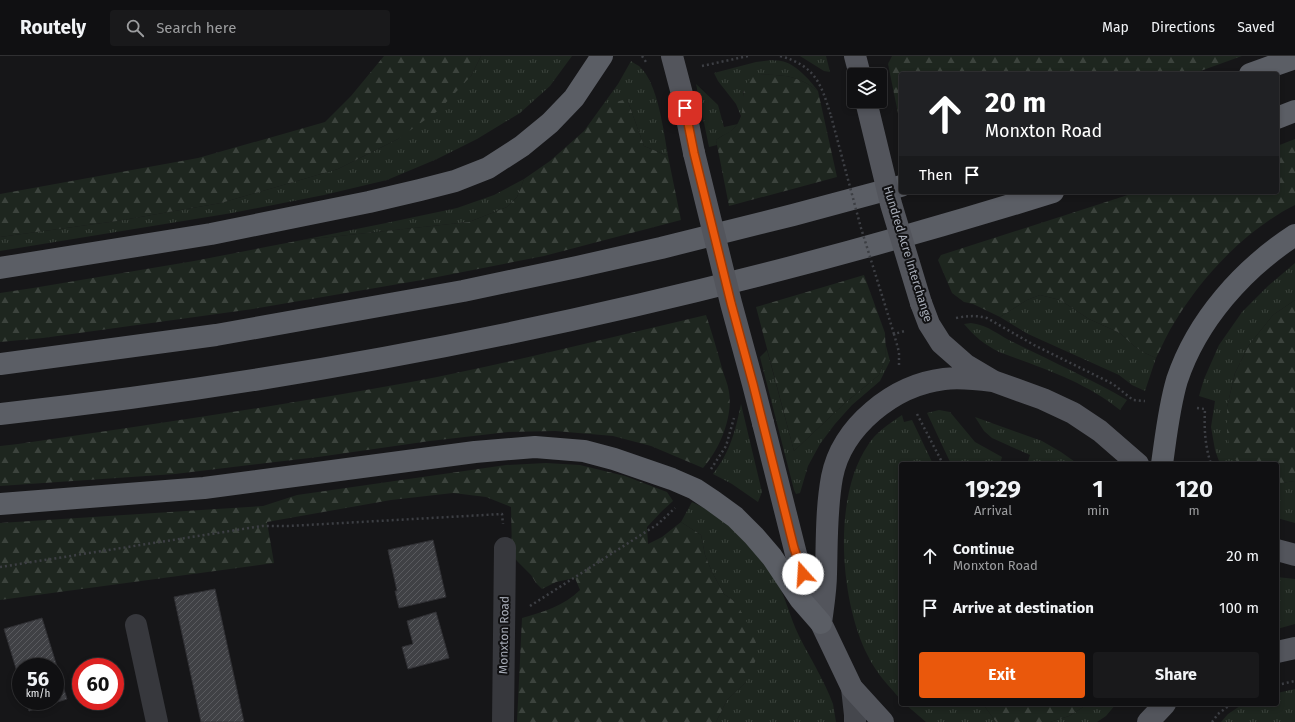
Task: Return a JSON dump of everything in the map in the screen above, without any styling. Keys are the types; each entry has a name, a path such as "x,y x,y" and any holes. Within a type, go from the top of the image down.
{"highway":[{"path":"0,268 211,234 369,202 455,181 488,168 522,146 550,123 574,98 602,56"},
{"path":"1256,72 1295,58"},
{"path":"1279,117 1295,111"},
{"path":"0,364 216,335 463,291 661,248 899,187"},
{"path":"0,414 68,407 180,392 419,352 549,325 668,298 808,262 977,216 1047,194"},
{"path":"1162,462 1171,404 1178,380 1191,348 1207,321 1237,284 1257,264 1295,235"},
{"path":"0,504 204,488 475,452 535,447 584,451 614,458 672,479 695,489 714,501 754,536 772,557 800,599 821,623"}],"main road":[{"path":"672,56 731,303 798,562 821,623 852,688 883,722"},
{"path":"855,56 858,68"},
{"name":"Hundred Acre Interchange","path":"868,108 891,204 921,303 929,324 941,343 966,365 993,381 1043,399 1073,413 1100,431 1136,462"},
{"name":"Hundred Acre Interchange","path":"821,623 826,576 826,526 829,494 832,476 840,454 848,440 872,412 899,394 918,385 944,379 958,378 993,381"},
{"path":"1279,551 1295,555"},
{"path":"1279,652 1295,648"},
{"path":"852,688 855,722"},
{"path":"1148,722 1163,706"},
{"path":"1168,722 1170,706"}],"street":[{"name":"Monxton Road","path":"503,722 505,548"},
{"path":"136,624 157,722"}],"path":[{"path":"780,56 789,59 807,69 822,87 861,228 894,334 929,324 970,316 987,318 1034,344 1113,384 1133,400 1205,409 1205,442 1210,462"},
{"path":"505,622 658,524 695,489 712,468 726,446 735,415"},
{"path":"0,567 262,526 289,526 502,514 505,548"},
{"path":"1279,685 1295,681"},
{"path":"1212,722 1218,714 1228,706"}],"green space":[{"path":"384,56 481,56 471,76 439,110 398,139 338,169 221,203 117,221 0,237 0,194 198,158 325,122 351,96"},
{"path":"481,56 572,56 550,86 520,113 477,139 437,159 387,180 324,195 232,213 0,251 0,237 117,221 221,203 338,169 398,139 471,76"},
{"path":"800,56 826,56 830,72 824,71"},
{"path":"892,56 1242,56 1198,72 899,72 899,118 888,64"},
{"path":"772,60 786,62 797,68 818,91 803,81 788,76 754,75 743,92 743,112 741,116 736,104 718,81 714,73 756,62"},
{"path":"631,61 639,66 646,74 651,84 659,108 668,156 644,146 627,99 584,131 618,84"},
{"path":"754,75 788,76 803,81 818,91 837,177 729,206 716,140 731,131 738,123 741,117 745,86"},
{"path":"696,84 718,105 724,127 738,124 730,132 716,140 717,145 709,147"},
{"path":"627,99 644,146 668,156 681,220 544,256 422,280 253,309 43,338 0,342 0,293 194,261 302,240 469,222 507,207 517,197 524,179 550,161 584,131 608,104"},
{"path":"1295,139 1295,205 1260,227 1228,254 1213,270 1187,303 1168,334 1156,358 1134,346 1120,333 1089,319 1060,300 1040,295 1027,300 1000,317 973,304 964,302 952,293 938,260 941,255 1131,194 1279,194 1279,145"},
{"path":"524,179 517,197 507,207 469,222 302,240 457,208 494,195"},
{"path":"1295,263 1295,300 1273,315 1249,345 1235,373 1227,407 1234,457 1238,462 1219,462 1215,450 1211,427 1215,401 1199,396 1204,379 1219,345 1242,312 1268,286"},
{"path":"864,275 885,333 886,358 879,375 845,403 794,451 756,307"},
{"path":"1040,295 1060,300 1089,319 1120,333 1134,346 1156,358 1145,391 1132,385 1119,375 1028,334 1000,317 1027,300"},
{"path":"1295,300 1295,481 1281,483 1279,482 1279,462 1237,462 1234,458 1227,436 1227,407 1235,373 1249,345 1273,315"},
{"path":"706,315 728,386 730,402 727,422 720,442 715,452 703,468 651,446 613,436 555,431 508,432 175,474 0,486 0,446 214,415 411,382 522,359"},
{"path":"971,323 989,328 1009,340 1127,400 1120,410 1092,391 1077,383 999,352 980,340 964,324"},
{"path":"885,342 890,361 880,381 852,405 820,444 808,466 800,493 796,494 760,357 767,350 794,451 845,403 879,375 886,358"},
{"path":"741,404 762,492 758,502 732,484 713,474 724,457 732,440"},
{"path":"939,410 950,412 975,442 1002,457 1001,462 950,462 927,413"},
{"path":"902,415 904,422 912,420 932,462 899,462 899,698 875,668 858,634 851,608 846,579 844,550 845,520 849,492 857,467 868,445 883,428"},
{"path":"975,417 1042,441 1075,462 1028,462 1030,455 992,438 984,431"},
{"path":"546,463 580,465 625,476 667,492 673,501 647,527 648,544 662,537 681,522 701,535 705,555 712,572 724,594 734,601 742,613 755,638 758,655 746,682 727,700 716,722 517,722 522,618 545,611 560,604 574,596 580,590 575,578 556,582 542,589 512,554 511,507 486,497 453,493 391,500 267,522 274,563 0,600 0,523 263,506 297,495 506,465"},
{"path":"1295,481 1295,523 1279,519 1279,482"},
{"path":"692,502 726,523 748,543 773,574 781,589 792,621 833,704 836,722 716,722 727,700 746,682 734,601 724,594 712,572 705,555 701,535 681,522"},
{"path":"1279,577 1295,579 1295,624 1279,628"},
{"path":"1295,689 1295,722 1221,722 1228,714 1240,706 1279,706 1279,693"},
{"path":"907,706 984,706 996,722 926,722"},
{"path":"984,706 1085,706 1069,716 1050,722 996,722"},
{"path":"1085,706 1114,706 1106,716 1097,722 1050,722 1069,716"}],"building":[{"path":"433,540 446,597 399,608 395,591 397,591 388,550"},
{"path":"215,589 244,722 201,722 174,597"},
{"path":"436,612 449,658 408,669 402,647 413,644 407,621"},
{"path":"42,618 54,658 13,658 4,629"},
{"path":"64,689 67,699 64,700"}],"route":[{"path":"685,108 694,153 731,303 794,548 803,574"}]}
